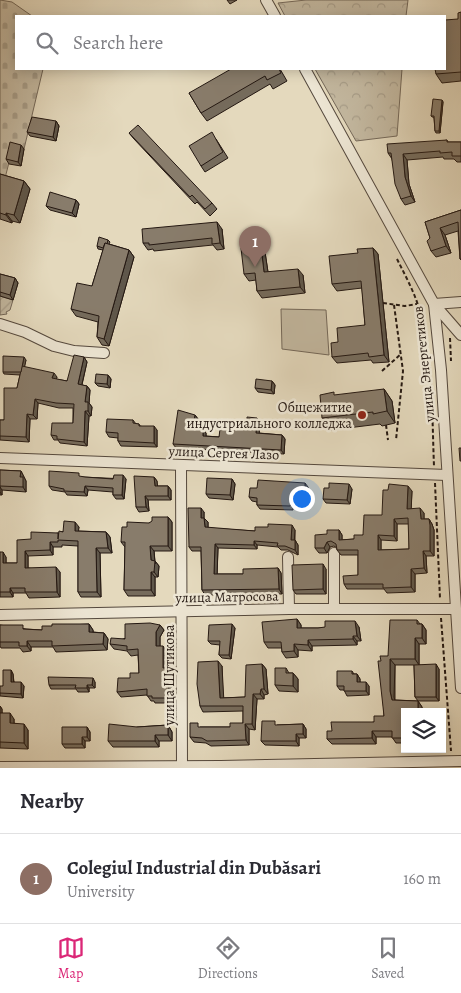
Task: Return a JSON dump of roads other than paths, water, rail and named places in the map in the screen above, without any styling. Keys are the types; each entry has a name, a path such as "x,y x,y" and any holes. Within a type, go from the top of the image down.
{"street":[{"path":"266,0 274,15"},
{"name":"улица Энергетиков","path":"306,70 434,304 461,688"},
{"path":"434,304 461,302"},
{"path":"434,304 461,335"},
{"path":"0,324 25,332 54,346 74,351 104,353"},
{"name":"улица Сергея Лазо","path":"0,458 447,475"},
{"name":"улица Шутикова","path":"181,466 183,612 182,765"},
{"path":"334,554 334,609"},
{"path":"288,557 288,609"},
{"name":"улица Матросова","path":"0,615 288,609 455,609"},
{"path":"0,767 149,767 182,765 221,767 456,761"}],"place":[{"name":"Colegiul Industrial din Dubăsari","path":"255,267"},
{"name":"Общежитие индустриального колледжа","path":"362,415"}]}
